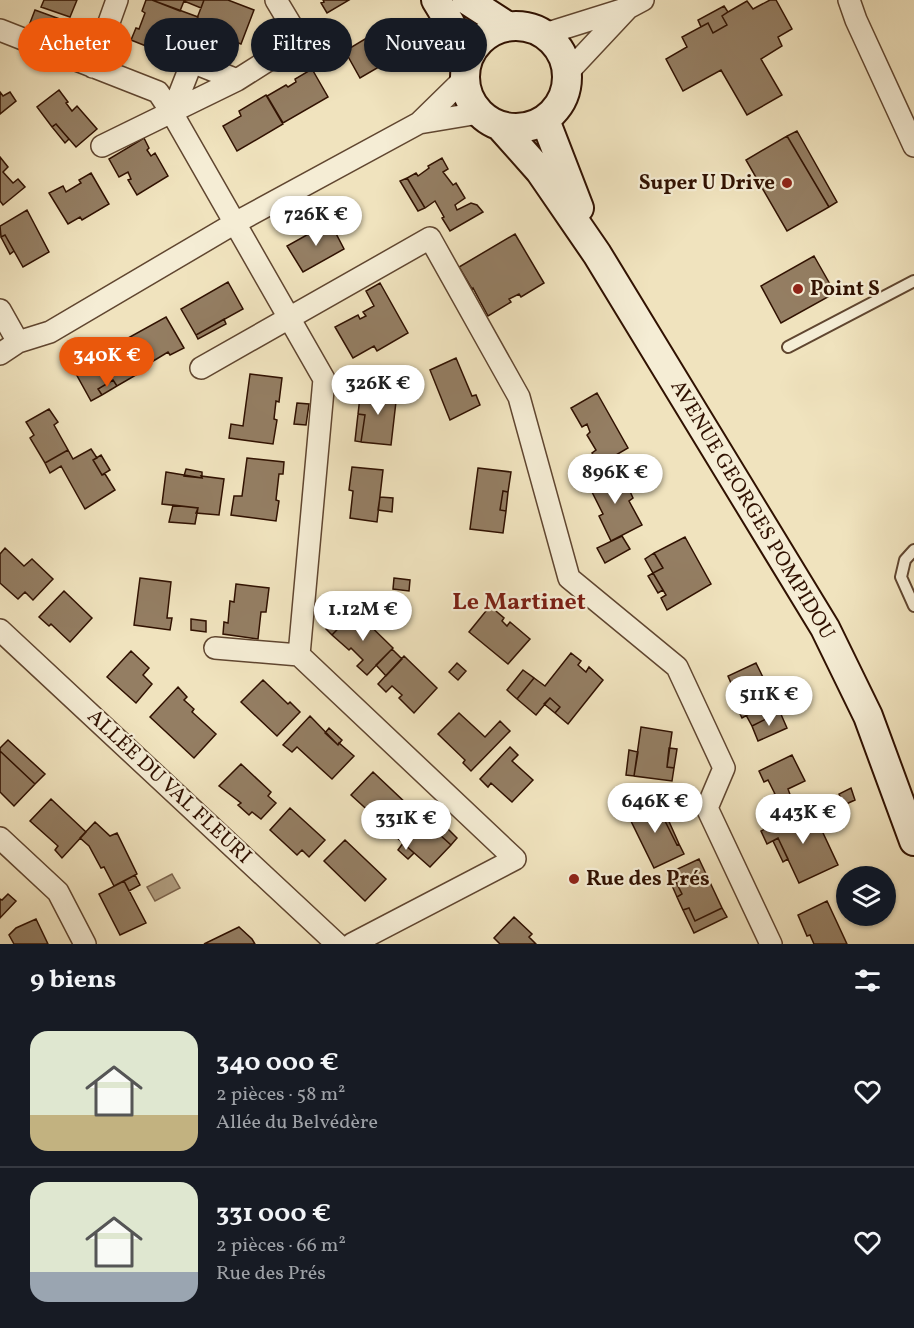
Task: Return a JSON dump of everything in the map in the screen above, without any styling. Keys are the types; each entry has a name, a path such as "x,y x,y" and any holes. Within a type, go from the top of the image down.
{"main road":[{"path":"436,0 447,18"},
{"path":"467,0 507,26"},
{"path":"487,34 507,26 525,26 545,34 563,55 568,72 566,90 558,108 545,120 518,129 489,120"},
{"path":"466,72 468,98 540,171 597,254"},
{"path":"545,120 597,254"},
{"name":"AVENUE GEORGES POMPIDOU","path":"597,254 825,628 868,716 914,841"}],"street":[{"path":"111,18 117,0"},
{"path":"102,146 237,80 300,40 276,0"},
{"path":"849,0 869,50 914,146"},
{"path":"545,34 636,4"},
{"path":"568,72 636,4"},
{"path":"0,30 18,37"},
{"path":"172,113 192,62 237,80"},
{"path":"106,72 158,92 324,379 299,655"},
{"path":"0,354 18,342 50,332 235,223 419,123 463,72"},
{"path":"419,123 489,120"},
{"path":"201,368 430,238 519,397 569,578 677,667 724,768 707,808 771,944"},
{"path":"0,310 18,342"},
{"name":"ALLÉE DU VAL FLEURI","path":"0,630 337,944"},
{"path":"215,648 299,655 516,860 352,944"},
{"path":"0,838 58,892 85,944"}],"lane":[{"path":"788,347 914,281"},
{"path":"914,549 905,560 900,577 914,606"}],"shaded area":[{"path":"172,874 180,888 155,901 147,887"}],"building":[{"path":"44,0 77,0 70,17 41,7"},
{"path":"146,0 152,0 198,17 144,18 144,45 132,40 145,13 142,11"},
{"path":"152,0 204,0 201,8 184,1 180,11"},
{"path":"204,0 228,0 254,10 241,44 239,43 239,18 197,18"},
{"path":"323,0 349,0 327,13 321,3 324,2"},
{"path":"770,0 776,0 792,29 778,37 782,46 761,59 782,95 747,115 721,70 683,91 666,59 687,47 682,37 708,23 713,33 727,25 722,16 747,1 753,9"},
{"path":"724,6 728,12 722,16 727,25 713,33 708,23 701,27 698,20"},
{"path":"35,10 57,18 32,18"},
{"path":"364,40 364,72 370,72 360,78 352,64 352,47"},
{"path":"307,72 314,72 328,97 283,123 267,96 286,85 288,87 296,82 295,79"},
{"path":"59,90 72,111 77,106 97,129 76,147 56,124 52,127 37,107"},
{"path":"0,92 3,96 10,92 16,101 0,114"},
{"path":"266,95 283,124 237,151 223,126 241,116 239,111"},
{"path":"56,124 69,139 65,143 52,127"},
{"path":"797,131 837,202 829,207 787,136"},
{"name":"Super U Drive","path":"787,136 829,207 787,231 746,160"},
{"path":"144,138 149,148 147,150 151,156 155,153 168,176 137,195 128,180 131,179 128,172 119,177 109,159"},
{"path":"0,157 8,167 3,172 13,183 18,179 25,187 3,205 0,201"},
{"path":"442,158 448,169 443,172 453,185 456,183 465,198 455,205 457,210 471,203 477,205 483,212 450,231 435,201 425,208 407,178 416,173 418,176 429,168 428,166"},
{"path":"91,173 109,204 82,220 80,217 68,224 49,193 63,186 66,192 81,183 79,180"},
{"path":"407,178 425,208 418,211 400,181"},
{"path":"27,210 49,252 23,267 5,235 1,237 0,226"},
{"path":"330,222 344,249 303,272 287,246"},
{"path":"515,234 544,283 521,297 519,294 509,299 511,302 488,316 459,267"},
{"path":"5,235 14,251 10,254 1,237"},
{"name":"Point S","path":"814,256 835,293 781,323 761,286"},
{"path":"228,282 243,309 196,335 181,309"},
{"path":"380,283 408,333 377,351 374,346 353,358 335,327 358,315 360,319 366,316 363,312 374,306 366,291"},
{"path":"166,317 184,348 170,355 168,352 136,374 124,355 134,349 128,338"},
{"path":"224,319 226,324 198,339 196,335"},
{"path":"128,338 134,349 124,355 118,343"},
{"path":"120,346 136,375 117,386 113,380 98,389 102,395 91,401 75,372"},
{"path":"456,358 472,396 476,395 480,405 450,420 430,370"},
{"path":"250,374 282,378 279,402 276,401 274,419 277,420 273,444 229,438 231,424 243,426"},
{"path":"113,380 117,386 102,395 98,389"},
{"path":"361,388 397,393 391,445 361,442 365,415 358,414"},
{"path":"597,393 628,448 599,465 592,453 596,450 587,435 590,432 587,424 582,427 571,408"},
{"path":"297,403 309,404 306,425 294,424"},
{"path":"49,409 58,422 54,425 68,450 45,463 30,438 34,435 26,422"},
{"path":"358,414 365,415 361,442 355,441"},
{"path":"91,449 97,458 93,460 115,490 85,509 61,466 50,473 45,463 68,450 73,459"},
{"path":"101,455 110,470 102,475 93,460"},
{"path":"247,458 284,462 283,474 279,474 276,521 231,515 234,496 242,496"},
{"path":"352,467 383,470 377,522 350,518 353,491 349,490"},
{"path":"619,467 633,498 629,501 642,525 611,541 599,516 603,514 589,486"},
{"path":"478,468 511,472 508,492 503,491 500,510 506,511 503,533 470,529"},
{"path":"186,469 202,472 202,478 184,476"},
{"path":"166,472 224,479 219,515 196,513 198,508 162,504"},
{"path":"503,491 508,492 506,511 500,510"},
{"path":"380,497 393,498 392,512 378,510"},
{"path":"173,505 198,508 195,524 169,522"},
{"path":"622,536 630,549 605,563 597,548"},
{"path":"685,537 711,584 667,610 661,598 666,595 653,573 663,568 654,553"},
{"path":"5,548 24,566 32,559 53,579 33,600 25,592 18,599 0,583 0,554"},
{"path":"654,553 663,568 653,573 645,559"},
{"path":"653,573 663,590 658,593 648,576"},
{"path":"140,578 171,582 167,618 172,618 170,630 134,625"},
{"path":"394,578 410,580 409,591 393,589"},
{"path":"236,584 269,588 266,612 261,612 258,639 223,634 224,622 228,623 230,601 234,602"},
{"path":"64,591 92,618 70,642 51,624 49,626 39,617"},
{"path":"355,597 362,604 332,635 326,629"},
{"path":"490,606 504,618 502,621 507,626 510,622 530,639 508,664 469,632"},
{"path":"355,611 393,648 367,675 357,666 363,660 351,648 349,650 332,635"},
{"path":"191,619 206,621 206,632 191,630"},
{"path":"392,649 402,659 386,676 376,665"},
{"path":"131,651 149,668 143,675 152,684 136,703 107,677"},
{"path":"571,653 581,661 578,665 586,672 589,667 603,680 568,724 555,713 560,707 550,698 536,715 517,699 534,678 545,686"},
{"path":"404,656 437,688 414,713 399,698 402,695 392,686 386,692 378,684"},
{"path":"457,663 466,671 458,680 449,672"},
{"path":"756,663 780,712 752,726 746,715 749,714 739,696 737,697 728,676"},
{"path":"523,670 534,678 517,699 507,690"},
{"path":"263,680 300,712 277,736 241,702"},
{"path":"178,687 187,697 184,700 194,709 192,712 216,734 194,758 150,717"},
{"path":"739,696 749,714 742,718 733,699"},
{"path":"550,698 560,707 555,713 544,704"},
{"path":"780,712 787,728 758,741 752,726"},
{"path":"459,713 485,737 500,721 510,731 471,771 463,763 465,760 438,734"},
{"path":"310,716 338,745 339,743 354,756 332,779 297,747 292,752 283,745"},
{"path":"641,727 672,732 667,767 674,768 672,781 634,776"},
{"path":"329,728 342,740 338,745 325,733"},
{"path":"8,740 45,774 35,784 0,751"},
{"path":"510,747 518,755 512,761 533,780 512,802 491,783 488,787 480,779"},
{"path":"669,748 677,749 674,768 667,767"},
{"path":"629,750 638,752 634,776 626,775"},
{"path":"0,751 35,784 14,806 0,792"},
{"path":"792,755 805,781 788,789 792,800 776,808 770,796 775,794 768,780 764,782 759,771"},
{"path":"241,764 271,792 268,796 276,803 261,819 252,812 249,815 238,805 241,803 219,786"},
{"path":"373,772 408,805 410,802 420,811 398,833 388,825 386,827 351,795"},
{"path":"851,788 855,800 844,805 839,794"},
{"path":"51,799 86,832 62,858 55,850 58,846 30,821"},
{"path":"658,799 667,817 664,819 684,854 654,868 628,815"},
{"path":"290,808 325,840 309,857 302,850 297,855 270,830"},
{"path":"805,810 810,821 816,818 838,865 799,883 778,838 767,844 761,831"},
{"path":"667,817 679,844 677,845 664,819"},
{"path":"412,818 420,826 425,821 451,845 430,867 395,836"},
{"path":"428,818 443,832 440,835 425,821"},
{"path":"95,822 110,836 117,833 137,874 114,886 104,867 101,868 89,846 80,838"},
{"path":"447,828 457,838 451,845 440,835"},
{"path":"778,838 788,859 783,862 773,841"},
{"path":"345,840 386,879 365,901 324,861"},
{"path":"403,843 414,853 408,859 398,850"},
{"path":"699,859 722,908 695,921 689,908 683,910 677,897 682,894 671,872"},
{"path":"671,872 682,894 677,897 667,874"},
{"path":"135,875 140,885 129,891 124,881"},
{"path":"124,881 146,923 120,935 99,894"},
{"path":"8,894 16,901 0,918 0,899 2,900"},
{"path":"827,901 836,920 836,926 839,926 847,944 814,944 810,935 807,936 798,915"},
{"path":"689,908 695,921 722,908 727,917 694,933 683,910"},
{"path":"514,917 532,934 529,937 536,944 500,944 494,938"},
{"path":"36,919 48,944 14,944 9,935 16,928"},
{"path":"239,927 255,944 204,944"}],"place":[{"name":"Super U Drive","path":"787,183"},
{"name":"Point S","path":"798,289"},
{"name":"Rue des Prés","path":"574,879"}],"district":[{"name":"Le Martinet","path":"519,603"}]}
